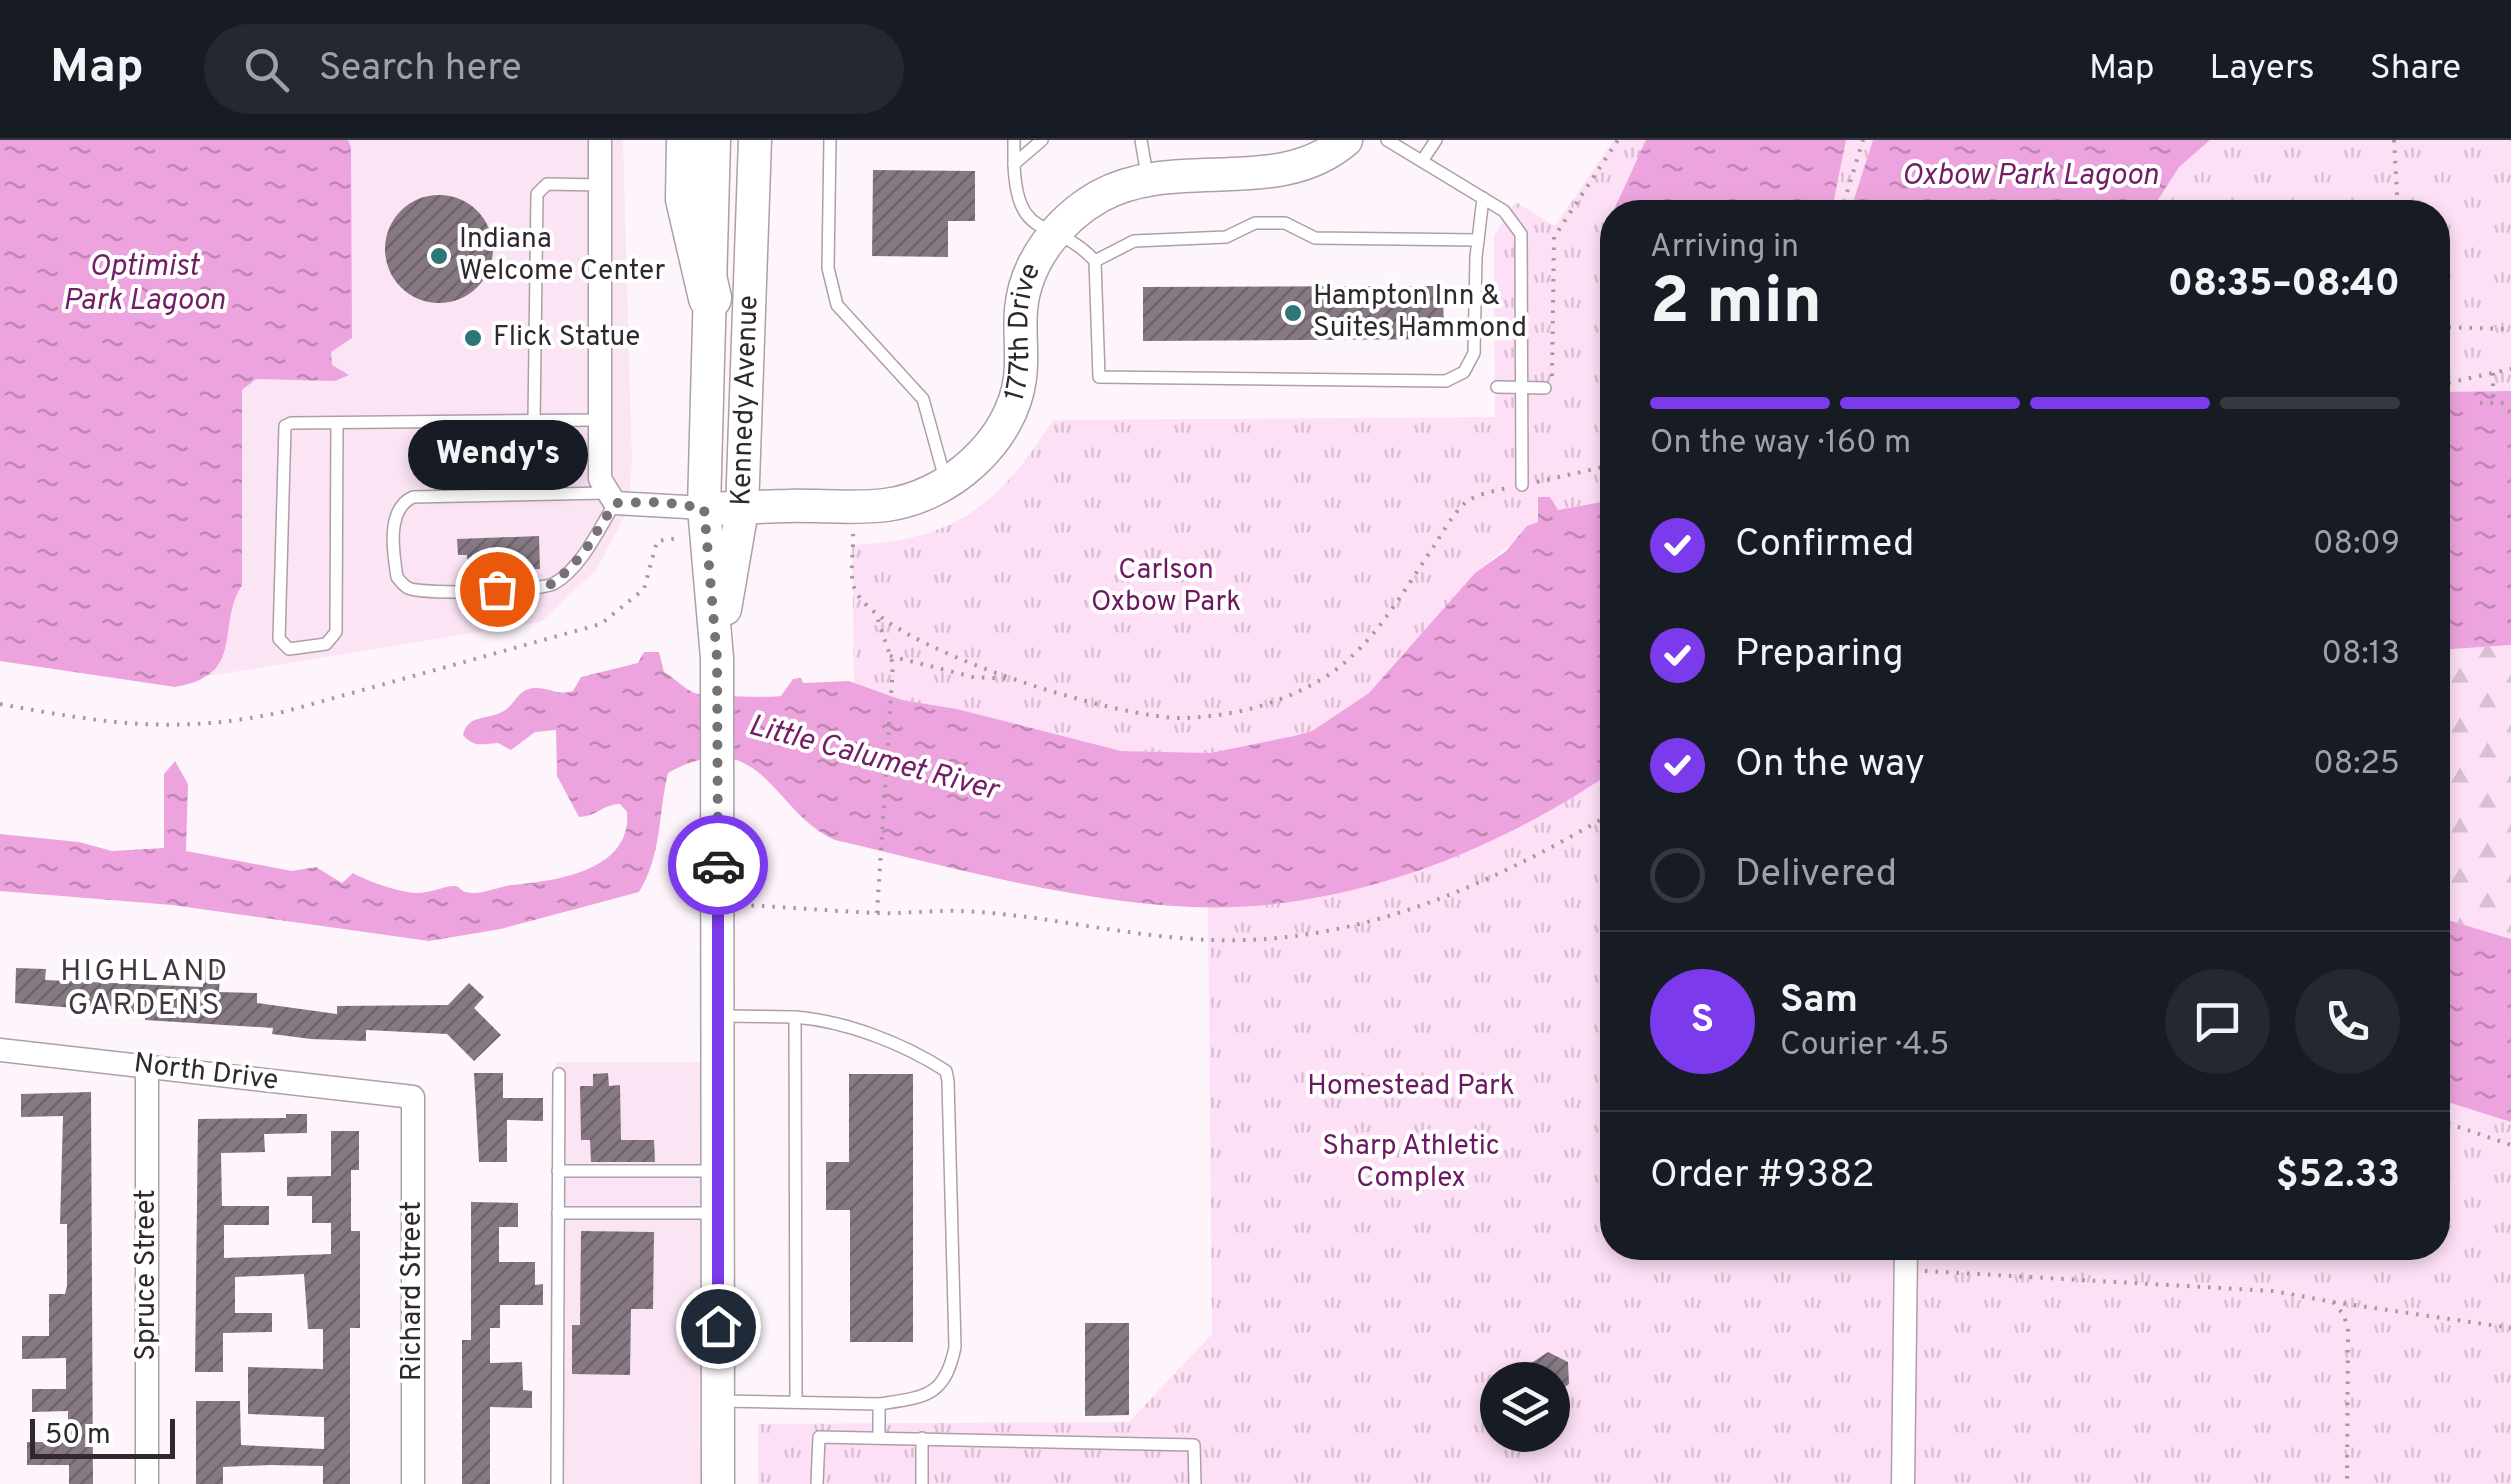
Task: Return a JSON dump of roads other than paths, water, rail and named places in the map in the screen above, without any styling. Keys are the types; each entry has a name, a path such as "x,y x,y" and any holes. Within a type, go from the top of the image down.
{"highway":[{"path":"688,140 687,199 710,298"}],"street":[{"path":"600,140 598,420 610,498 704,508"},
{"name":"Kennedy Avenue","path":"714,140 704,508 717,658 718,1484"},
{"name":"Kennedy Avenue","path":"717,658 742,510 755,140"},
{"name":"177th Drive","path":"704,508 886,505 946,483 979,456 1011,410 1020,380 1021,308 1027,280 1054,234 1101,196 1148,181 1292,170 1322,158 1346,140"},
{"name":"North Drive","path":"0,1050 412,1097"},
{"name":"Spruce Street","path":"147,1066 147,1484"},
{"name":"Richard Street","path":"412,1097 413,1484"},
{"path":"1903,1484 1906,1260"}],"lane":[{"path":"830,140 828,268 837,305 923,399 946,483"},
{"path":"1014,140 1015,202 1095,261"},
{"path":"1014,164 1042,140"},
{"path":"1141,140 1148,181"},
{"path":"1387,140 1512,218 1524,244 1523,388 1519,412 1522,485"},
{"path":"1422,162 1436,140"},
{"path":"534,422 537,194 547,184 600,185"},
{"path":"1095,261 1100,377 1446,381 1464,372 1474,353 1483,198"},
{"path":"1095,261 1134,241 1226,237 1255,223 1285,223 1315,238 1478,240"},
{"path":"1498,388 1544,388"},
{"path":"337,423 336,632 326,644 289,649 279,638 282,432 291,423 598,420"},
{"path":"413,497 610,498 583,554 554,584 533,589 426,590 408,588 397,577 395,514 403,501 413,497"},
{"path":"718,1016 821,1019 914,1054 946,1072 955,1347 949,1377 939,1389 879,1404 718,1400"},
{"path":"795,1016 796,1402"},
{"path":"557,1484 559,1074"},
{"path":"558,1171 718,1171"},
{"path":"558,1213 718,1214"},
{"path":"879,1404 880,1438"},
{"path":"817,1484 818,1438 1194,1445 1195,1484"},
{"path":"922,1438 922,1484"}],"water":[{"name":"Optimist Park Lagoon","path":"0,140 348,140 351,147 352,338 331,352 332,365 349,375 335,381 256,379 242,390 242,585 234,601 221,661 197,681 175,687 0,661"},
{"name":"Oxbow Park Lagoon","path":"1646,140 1846,140 1834,200 1618,200"},
{"name":"Oxbow Park Lagoon","path":"1873,140 2210,140 2179,167 2158,200 1854,200"},
{"path":"2511,391 2511,645 2450,649 2450,392"},
{"name":"Little Calumet River","path":"1538,497 1550,497 1558,510 1600,502 1600,780 1486,843 1441,862 1349,891 1254,906 1203,907 1097,897 989,877 835,840 814,827 764,777 746,764 725,758 700,760 668,773 656,849 639,892 501,929 429,941 172,905 0,891 0,834 79,842 112,851 164,848 164,774 175,761 188,784 186,851 292,871 316,867 342,883 353,873 384,886 417,893 455,886 466,892 482,892 587,869 617,848 625,832 627,812 620,804 579,817 557,776 556,730 535,732 511,750 498,743 475,744 463,735 469,724 502,712 528,689 573,691 581,677 638,663 644,652 659,652 664,672 698,694 775,697 781,696 793,679 801,678 803,683 849,681 902,700 957,709 1121,751 1210,753 1294,736 1312,731 1369,693 1475,573 1506,551 1527,526 1538,522"},
{"path":"2450,921 2511,939 2511,1122 2450,1103"}],"place":[{"name":"Indiana Welcome Center","path":"439,256"},
{"name":"Hampton Inn & Suites Hammond","path":"1293,313"},
{"name":"Flick Statue","path":"473,338"},
{"name":"Wendy's","path":"497,589"}],"district":[{"name":"HIGHLAND GARDENS","path":"145,989"}],"park label":[{"name":"Carlson Oxbow Park","path":"1166,587"},
{"name":"Homestead Park","path":"1411,1087"},
{"name":"Sharp Athletic Complex","path":"1411,1163"}]}
